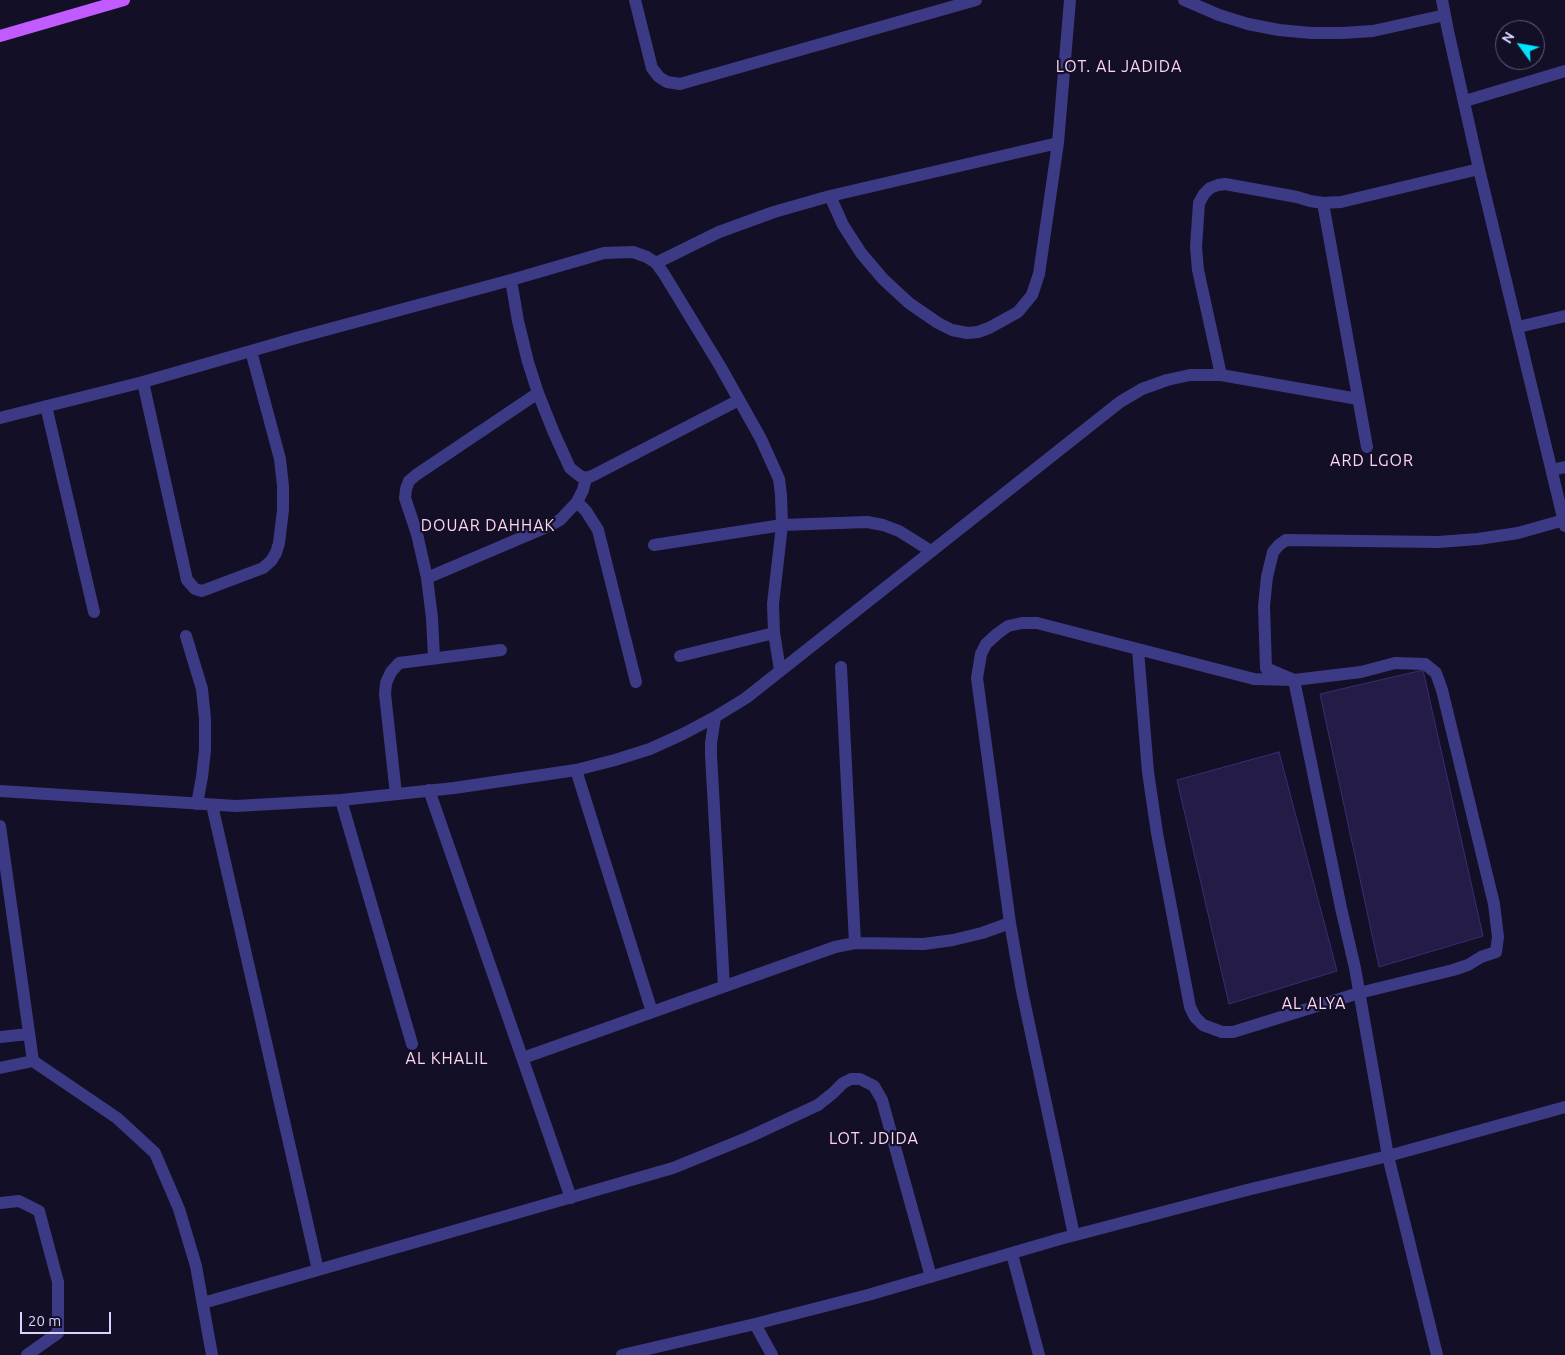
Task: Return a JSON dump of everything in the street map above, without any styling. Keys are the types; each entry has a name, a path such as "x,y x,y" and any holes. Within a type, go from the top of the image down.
{"main road":[{"path":"0,36 124,0"}],"street":[{"path":"635,0 652,68 668,82 680,84 976,0"},
{"path":"830,196 844,225 861,253 890,285 909,303 952,330 967,333 978,332 990,328 1018,312 1029,300 1037,285 1058,143 1070,0"},
{"path":"1184,0 1219,16 1248,24 1311,34 1374,30 1445,16"},
{"path":"1294,680 1266,668 1264,636 1264,606 1270,560 1273,552 1286,540 1438,542 1518,533 1564,523 1518,327 1478,169 1442,0"},
{"path":"1464,101 1565,71"},
{"path":"656,264 719,232 774,212 830,196 1058,143"},
{"path":"1220,375 1198,270 1197,225 1200,203 1204,194 1210,188 1225,184 1310,201 1324,203 1341,202 1478,169"},
{"path":"1324,203 1366,447"},
{"path":"0,418 144,382 604,253 633,252 656,264 664,274 761,439 779,479 782,525 773,604 774,633 780,670"},
{"path":"511,280 520,329 538,394 554,433 574,473 586,478 592,476 739,400"},
{"path":"1518,327 1565,316"},
{"path":"144,382 187,580 194,589 210,588 263,568 274,557 280,543 283,486 280,459 251,351"},
{"path":"0,791 236,806 341,800 429,790 576,770 615,760 650,749 683,734 746,698 1120,402 1142,389 1167,380 1190,376 1220,375 1358,399"},
{"path":"434,658 427,578 417,534 405,498 409,481 538,394"},
{"path":"46,406 94,612"},
{"path":"1552,470 1565,467"},
{"path":"427,578 549,526 564,516 577,502 586,478"},
{"path":"577,502 586,510 598,530 636,682"},
{"path":"654,545 782,525 867,522 899,531 931,551"},
{"path":"1074,1235 1022,991 1010,922 977,678 981,654 986,644 996,634 1008,626 1022,623 1037,623 1254,679 1294,680 1361,672 1395,664 1425,664 1436,673 1494,904 1498,936 1496,952 1452,970 1359,993 1233,1032 1222,1032 1203,1025 1195,1017 1187,996 1157,832 1147,763 1138,650"},
{"path":"680,656 774,633"},
{"path":"186,636 202,689 205,719 205,750 197,804"},
{"path":"396,794 385,694 386,683 391,672 399,663 501,650"},
{"path":"841,667 855,943"},
{"path":"1294,680 1355,968 1388,1156 1437,1355"},
{"path":"715,717 711,756 724,986"},
{"path":"576,770 652,1012"},
{"path":"429,790 571,1198"},
{"path":"341,800 412,1044"},
{"path":"212,805 318,1270"},
{"path":"0,826 33,1060 117,1118 154,1153 180,1209 196,1266 212,1355"},
{"path":"523,1058 834,947 855,943 924,944 953,940 982,933 1010,922"},
{"path":"0,1037 29,1034"},
{"path":"0,1068 33,1060"},
{"path":"203,1303 673,1168 749,1137 818,1104 833,1094 843,1082 852,1079 860,1079 874,1086 882,1100 931,1277"},
{"path":"622,1355 656,1351 931,1277 1074,1235 1388,1156 1565,1107"},
{"path":"0,1203 19,1201 39,1211 58,1282 58,1334 27,1355"},
{"path":"1012,1254 1039,1355"},
{"path":"755,1324 772,1355"}],"building":[{"path":"1423,670 1483,936 1379,967 1320,694"},
{"path":"1279,752 1337,971 1229,1004 1177,780"}],"district":[{"name":"LOT. AL JADIDA","path":"1119,67"},
{"name":"ARD LGOR","path":"1372,461"},
{"name":"DOUAR DAHHAK","path":"488,526"},
{"name":"AL ALYA","path":"1314,1004"},
{"name":"AL KHALIL","path":"447,1059"},
{"name":"LOT. JDIDA","path":"874,1139"}]}
